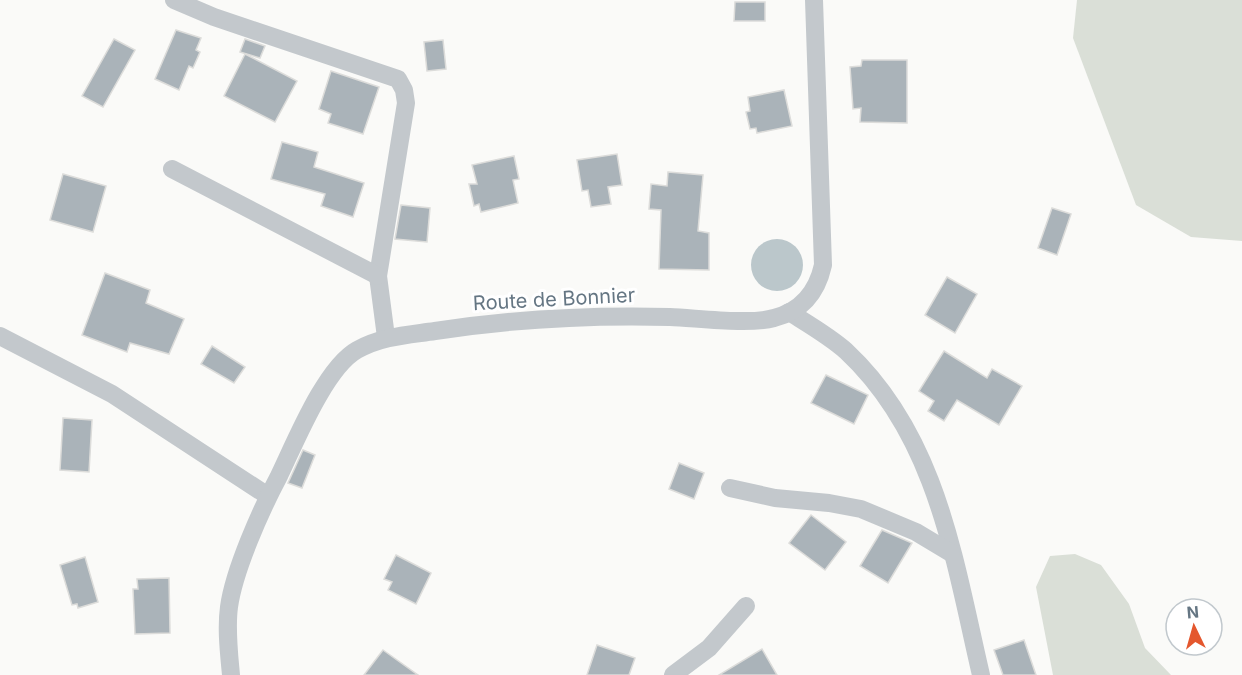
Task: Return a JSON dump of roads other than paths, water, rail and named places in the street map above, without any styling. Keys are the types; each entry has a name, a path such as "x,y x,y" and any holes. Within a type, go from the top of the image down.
{"street":[{"path":"174,0 214,17 398,79 406,103 378,276 386,337"},
{"name":"Route de Bonnier","path":"231,675 228,641 229,606 268,496 324,388 337,369 355,351 386,337 538,319 641,316 758,320 773,318 789,312 812,295 823,265 814,0"},
{"path":"172,169 378,276"},
{"path":"789,312 845,350 874,382 903,420 919,449 939,505 981,675"},
{"path":"0,336 112,394 268,496"},
{"path":"730,488 776,498 829,503 861,509 916,532 951,553"},
{"path":"673,675 709,648 746,606"}]}
